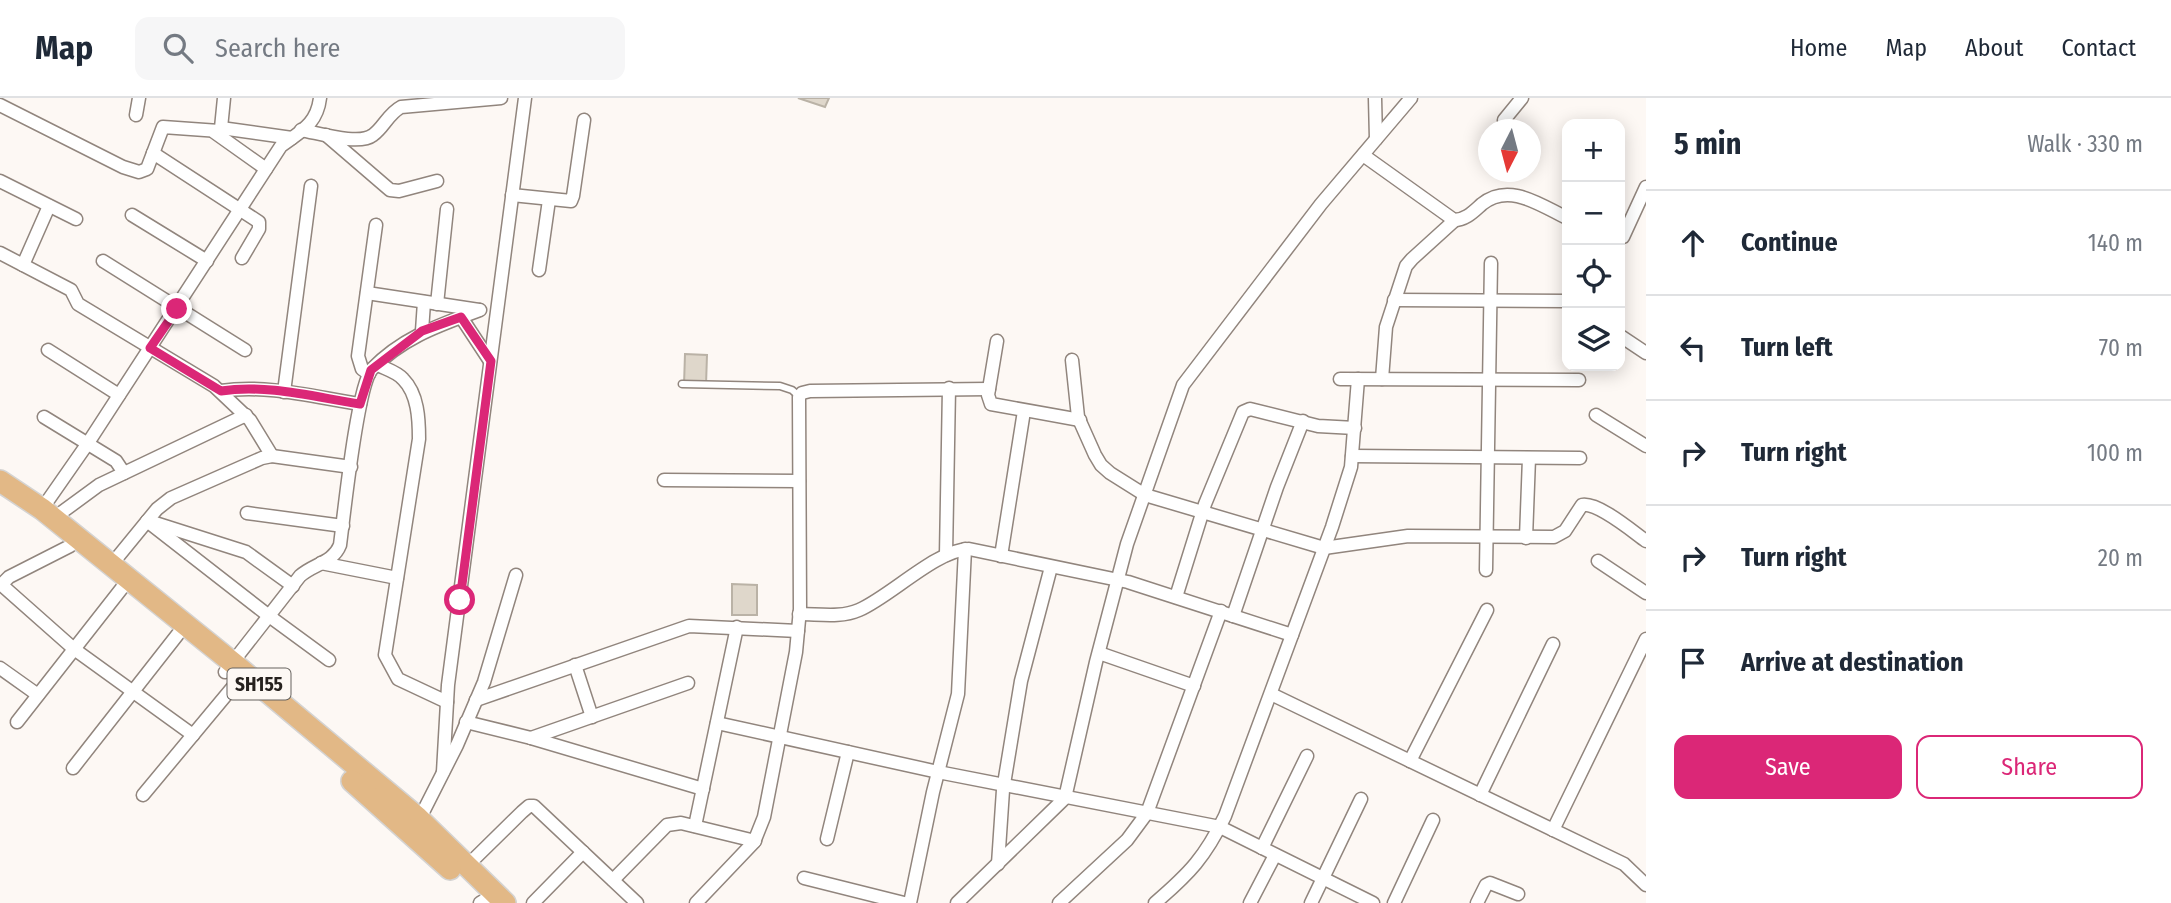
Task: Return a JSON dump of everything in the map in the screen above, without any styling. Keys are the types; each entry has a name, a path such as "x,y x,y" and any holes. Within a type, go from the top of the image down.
{"main road":[{"name":"SH155","path":"0,481 48,513 111,565 490,902"},
{"name":"SH155","path":"0,495 70,546 178,634 232,672 419,820 467,866 490,902"}],"street":[{"path":"136,115 139,98"},
{"path":"217,130 224,98"},
{"path":"48,513 88,443 281,146 314,120 320,98"},
{"path":"0,105 123,167 139,172 147,169 163,127 326,134 347,138 370,137 396,104 413,106 501,98"},
{"path":"443,772 447,702 525,98"},
{"path":"1375,98 1376,139"},
{"path":"957,903 1065,798 1127,544 1183,385 1321,204 1411,98"},
{"path":"1505,119 1522,98"},
{"path":"512,195 571,201 584,120"},
{"path":"217,130 266,169"},
{"path":"326,134 390,190 399,191 437,181"},
{"path":"153,153 259,222 260,226 242,258"},
{"path":"1363,155 1455,220"},
{"path":"0,181 76,219"},
{"path":"284,392 311,186"},
{"path":"1625,233 1646,187"},
{"path":"1382,379 1386,327 1406,267 1412,258 1455,220 1467,217 1490,198 1503,193 1526,198 1562,216"},
{"path":"539,270 549,200"},
{"path":"23,265 49,206"},
{"path":"422,331 431,303 447,209"},
{"path":"132,215 207,261"},
{"path":"376,225 358,356 362,369 405,380 418,409 419,422 419,439 385,655 398,679 447,702"},
{"path":"0,253 71,290 78,304 221,391 246,415 272,456"},
{"path":"103,261 245,350"},
{"path":"1486,570 1491,263"},
{"path":"367,293 497,313"},
{"path":"1394,300 1562,301"},
{"path":"143,795 193,735 232,672 293,586 307,570 334,557 337,552 360,404 373,370 422,331 480,310"},
{"path":"461,317 491,361"},
{"path":"1625,339 1646,353"},
{"path":"997,341 989,388 991,404 1080,420"},
{"path":"48,350 119,395"},
{"path":"1072,360 1075,401 1080,420 1101,465 1145,495 1324,548 1408,536 1542,539 1559,536 1582,505 1586,504 1597,508 1646,541"},
{"path":"1339,379 1579,380"},
{"path":"1155,903 1195,867 1220,827 1271,694 1351,467 1358,379"},
{"path":"221,391 249,388 360,404"},
{"path":"946,555 948,388"},
{"path":"696,903 755,841 764,817 798,631 799,397 810,391 989,388"},
{"path":"1176,597 1202,512 1243,412 1250,409 1318,426 1355,428"},
{"path":"1001,556 1024,411"},
{"path":"48,513 99,485 246,415"},
{"path":"1596,415 1646,446"},
{"path":"44,417 116,461 124,473"},
{"path":"1059,903 1127,840 1147,813 1194,686 1262,530 1303,421"},
{"path":"111,565 157,509 171,498 262,458 272,456 351,467"},
{"path":"1352,456 1580,458"},
{"path":"1526,538 1529,458"},
{"path":"664,480 799,481"},
{"path":"247,513 343,526"},
{"path":"147,521 246,552 293,586"},
{"path":"147,521 269,617 329,660"},
{"path":"70,546 9,577 2,583 4,587 74,649 193,735"},
{"path":"804,878 902,903 958,694 965,549"},
{"path":"799,614 837,615 860,610 946,555 965,549 1118,580 1292,635"},
{"path":"1598,562 1646,593"},
{"path":"321,563 397,578"},
{"path":"998,864 1004,784 1021,681 1051,566"},
{"path":"419,820 484,682 516,575"},
{"path":"17,722 122,588"},
{"path":"1410,761 1488,610"},
{"path":"476,700 688,626 798,631"},
{"path":"695,826 737,627"},
{"path":"73,768 178,634"},
{"path":"1553,830 1646,639"},
{"path":"1480,794 1553,643"},
{"path":"1099,653 1194,686"},
{"path":"575,665 592,717"},
{"path":"0,668 38,695"},
{"path":"531,738 688,683"},
{"path":"1271,694 1624,864 1646,885"},
{"path":"466,722 531,738 703,789"},
{"path":"717,723 938,772 1220,827 1373,903"},
{"path":"827,839 848,752"},
{"path":"1262,848 1307,756"},
{"path":"1311,903 1361,799"},
{"path":"467,866 529,806 539,809 637,903"},
{"path":"1394,903 1433,820"},
{"path":"613,880 667,825 681,823 755,841"},
{"path":"533,903 583,852"},
{"path":"1250,903 1275,855"},
{"path":"1476,903 1486,885 1490,883 1518,894"}],"lane":[{"path":"682,384 780,386 792,390 799,397"}],"building":[{"path":"798,98 829,98 825,107"},
{"path":"685,354 707,355 706,385 684,385"},
{"path":"732,584 757,585 757,615 732,615"}],"route":[{"path":"177,309 150,348 221,391 263,388 360,404 371,370 422,331 461,317 491,361 460,600"}]}
